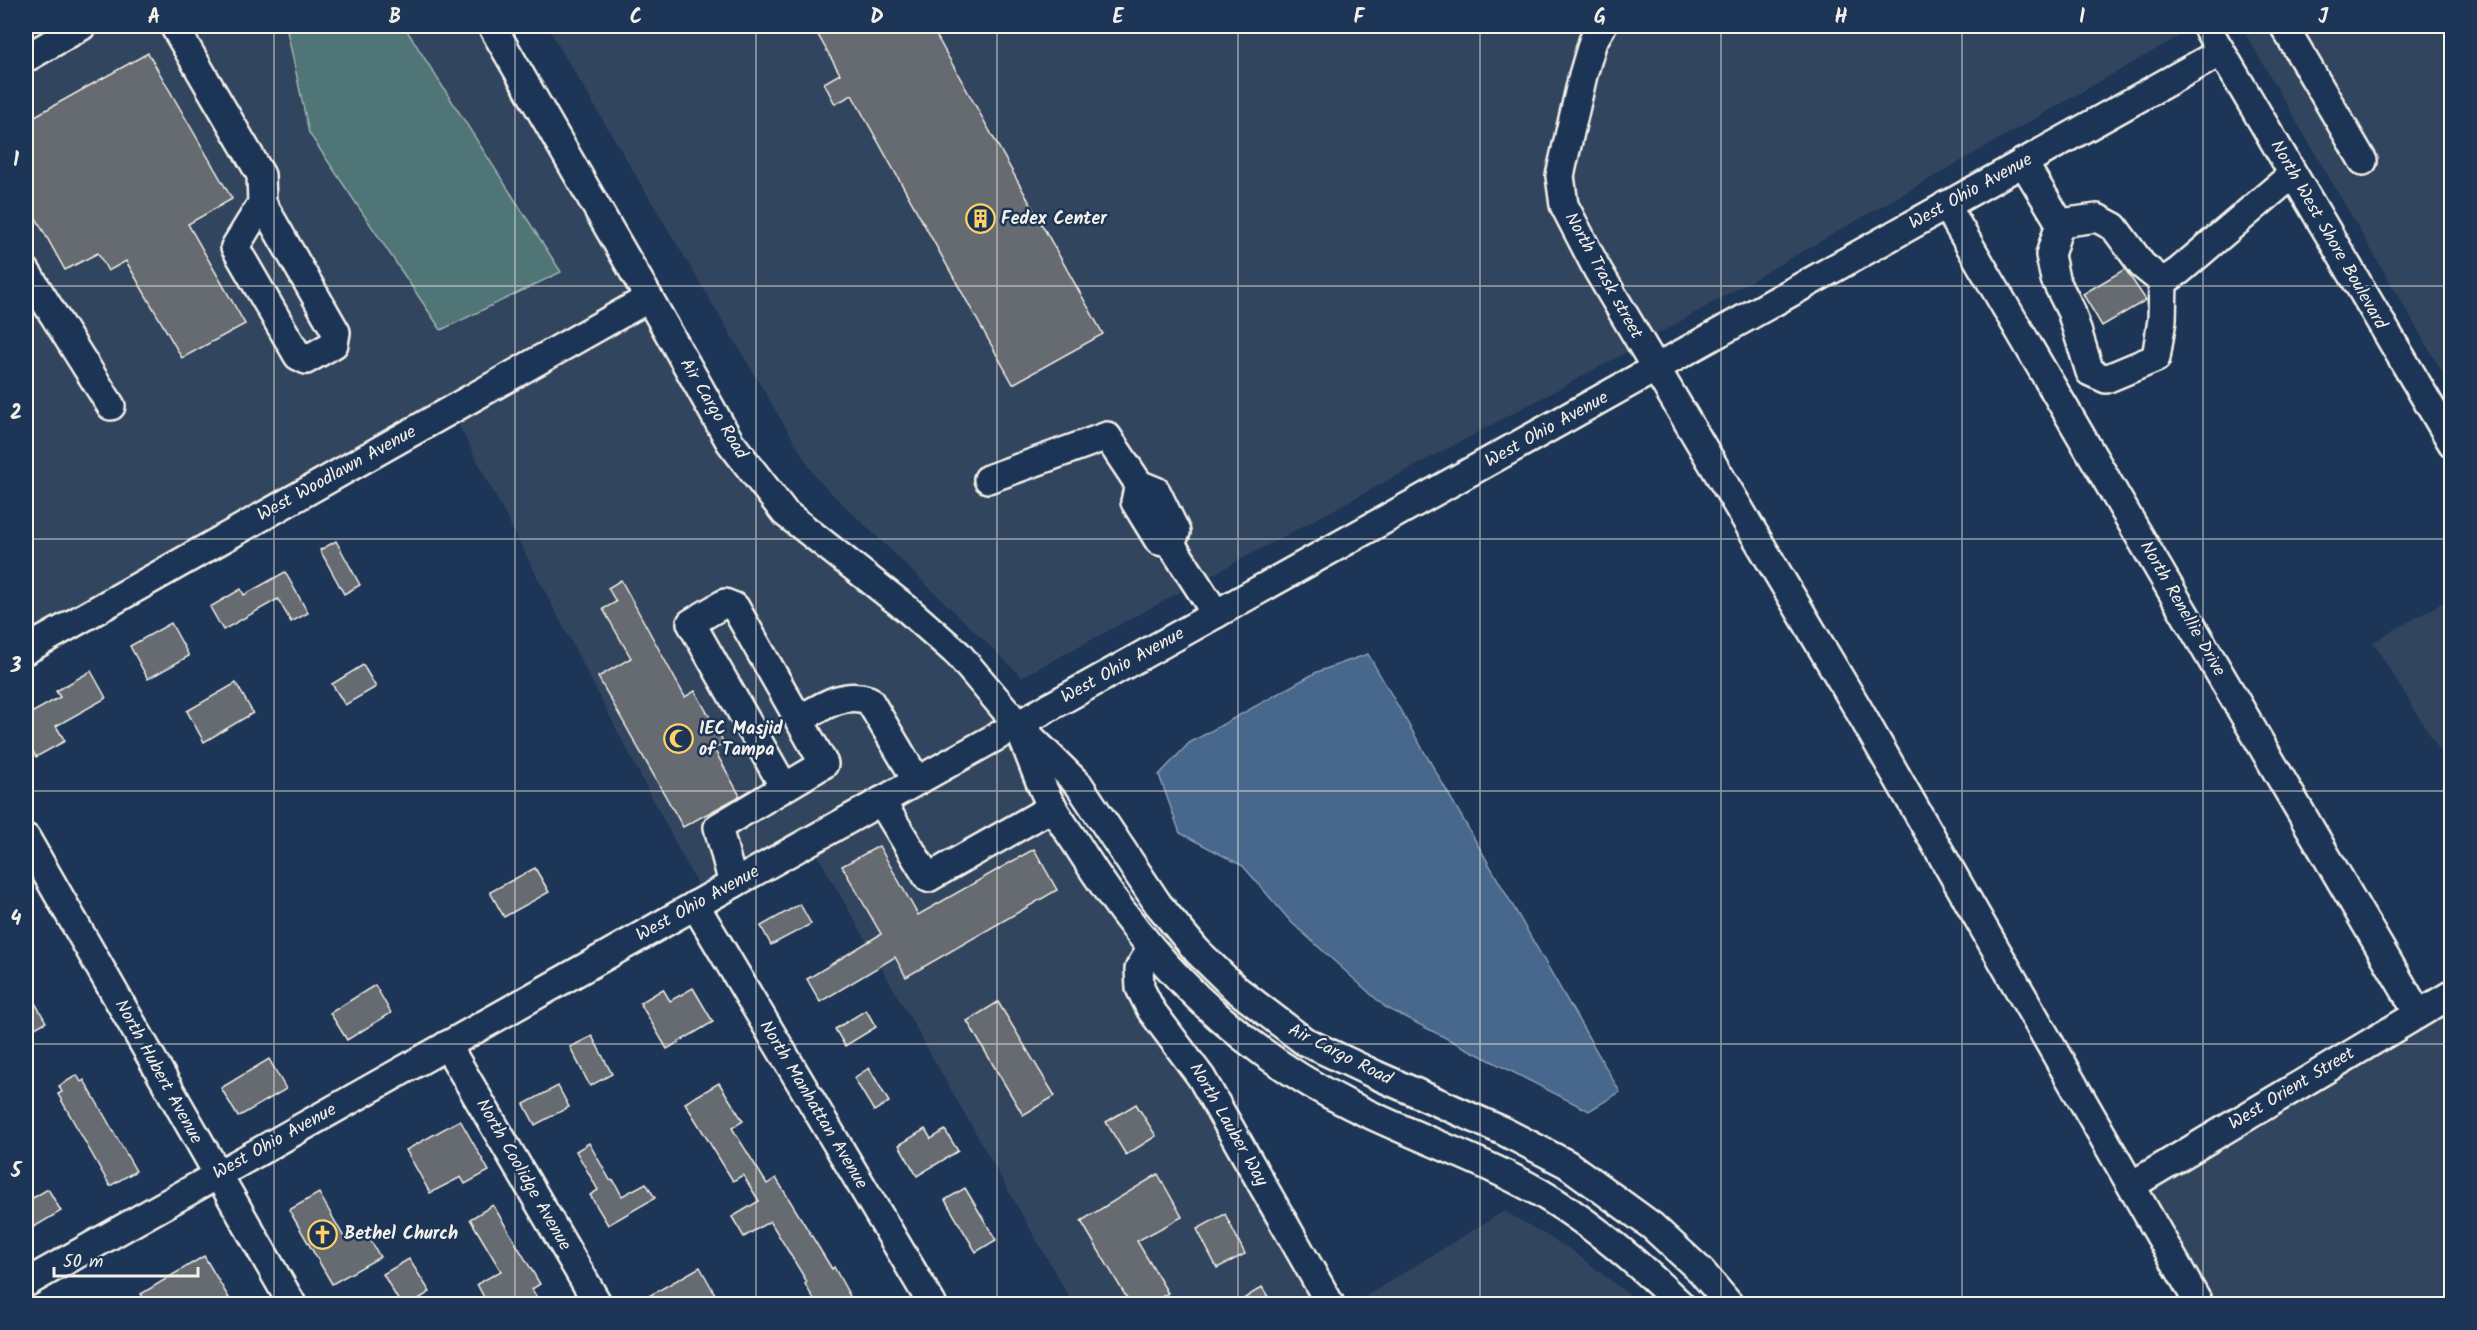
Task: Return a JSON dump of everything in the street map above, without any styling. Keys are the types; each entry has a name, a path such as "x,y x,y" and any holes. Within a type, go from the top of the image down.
{"street":[{"path":"26,58 82,26"},
{"path":"174,26 261,176 262,203 336,332 334,344 306,360 298,356 235,247 262,203"},
{"name":"Air Cargo Road","path":"492,26 650,298 730,442 785,513 906,609 958,654 1018,725 1079,785 1158,904 1197,951 1236,989 1304,1041 1503,1131 1567,1164 1652,1226 1701,1271 1729,1305"},
{"name":"North West Shore Boulevard","path":"2206,26 2451,443"},
{"path":"2284,26 2363,161"},
{"name":"North Trask street","path":"1598,33 1560,176 1564,206 1597,269 1655,369 1857,707 2132,1185"},
{"name":"West Ohio Avenue","path":"26,1283 695,905 2221,52"},
{"path":"2023,162 2060,223 2050,255 2055,279 2072,311 2090,372 2106,379 2156,358 2162,320 2163,282"},
{"path":"2163,282 2293,174"},
{"name":"North Renellie Drive","path":"1946,205 2418,1013"},
{"path":"2060,223 2097,218 2114,227 2142,265 2163,282"},
{"path":"26,271 111,406"},
{"name":"West Woodlawn Avenue","path":"26,650 650,298"},
{"path":"988,479 1107,436 1139,484 1156,491 1176,532 1171,544 1216,614"},
{"path":"734,884 718,827 824,764 735,607 725,603 691,623 784,787"},
{"path":"799,720 844,698 855,696 869,700 917,781"},
{"name":"Air Cargo Road","path":"1018,725 1053,807 1108,895 1174,975 1227,1025 1271,1060 1349,1105 1538,1192 1599,1231 1655,1279 1680,1305"},
{"path":"881,801 928,878 1053,807"},
{"name":"North Hubert Avenue","path":"26,837 216,1176 292,1305"},
{"name":"North Manhattan Avenue","path":"695,905 932,1305"},
{"name":"North Lauber Way","path":"1151,949 1139,969 1140,988 1151,1010 1202,1077 1330,1305"},
{"name":"West Orient Street","path":"2132,1185 2451,994"},
{"name":"North Coolidge Avenue","path":"447,1045 598,1305"},
{"path":"2132,1185 2199,1305"}],"shaded area":[{"path":"26,26 60,26 26,45"},
{"path":"105,26 286,26 309,133 561,272 404,26 479,26 635,294 26,637 26,71"},
{"path":"547,26 2197,26 1616,358 1022,677 816,478"},
{"path":"2241,26 2451,26 2451,387"},
{"path":"646,313 721,447 952,661 1002,721 700,890 456,420"},
{"path":"2451,598 2451,769 2373,642"},
{"path":"1368,654 1620,1092 1589,1111 1385,1007 1291,922 1243,866 1180,833 1159,775 1189,743 1317,672"},
{"path":"1013,740 1211,1083 1319,1304 1073,1304 815,851"},
{"path":"2451,1007 2451,1304 2211,1304 2146,1189"},
{"path":"1504,1211 1570,1249 1641,1304 1353,1304"}],"green space":[{"path":"286,26 404,26 561,272 441,330 309,133"}],"building":[{"name":"Fedex Center","path":"813,26 931,26 1103,334 1013,384 852,95 835,104 824,83 840,74"},
{"path":"148,53 232,199 188,224 245,324 182,358 126,261 108,271 98,253 65,270 26,200 26,142 32,139 26,127 26,121"},
{"path":"2125,269 2146,300 2102,326 2083,294"},
{"path":"336,541 360,585 344,594 320,550"},
{"path":"285,572 308,613 291,622 278,599 223,630 210,607 241,589 244,595"},
{"name":"IEC Masjid of Tampa","path":"621,580 685,697 695,691 724,743 714,749 740,796 683,827 598,677 631,658 603,609 616,602 608,588"},
{"path":"171,623 189,656 148,679 130,646"},
{"path":"363,665 376,687 345,705 332,684"},
{"path":"91,671 106,698 56,726 65,741 36,757 26,738 26,716 60,697 56,691"},
{"path":"236,683 253,713 204,742 187,711"},
{"path":"879,846 918,915 1034,849 1057,890 906,977 895,957 820,1002 807,979 881,934 842,866"},
{"path":"535,868 549,892 504,917 490,892"},
{"path":"800,904 811,924 771,945 761,926"},
{"path":"375,985 391,1013 347,1040 330,1013"},
{"path":"26,987 46,1022 26,1033"},
{"path":"693,988 713,1022 667,1049 640,1003 663,989 670,1001"},
{"path":"998,1002 1055,1096 1023,1115 967,1021"},
{"path":"866,1010 876,1027 845,1046 835,1029"},
{"path":"592,1036 612,1074 590,1086 570,1047"},
{"path":"269,1059 286,1089 238,1117 221,1088"},
{"path":"869,1068 889,1102 874,1111 854,1078"},
{"path":"77,1075 81,1082 84,1080 136,1171 110,1186 58,1094 62,1092 59,1086"},
{"path":"719,1083 743,1121 732,1128 767,1184 776,1178 832,1269 834,1267 852,1300 844,1305 817,1305 805,1284 807,1282 770,1221 744,1237 732,1217 759,1201 743,1175 733,1181 685,1103"},
{"path":"558,1086 569,1107 535,1125 524,1104"},
{"path":"1136,1104 1156,1136 1126,1155 1106,1122"},
{"path":"460,1120 489,1171 465,1184 461,1177 430,1193 406,1150"},
{"path":"925,1129 931,1139 945,1130 958,1151 917,1176 899,1145"},
{"path":"589,1143 622,1196 646,1183 655,1198 608,1225 590,1195 598,1190 576,1151"},
{"path":"1158,1174 1182,1217 1137,1241 1168,1293 1149,1305 1131,1305 1081,1221"},
{"path":"965,1188 996,1240 976,1252 945,1200"},
{"path":"48,1189 61,1211 34,1227 26,1212 26,1202"},
{"name":"Bethel Church","path":"319,1193 345,1239 364,1229 380,1257 332,1284 289,1210"},
{"path":"493,1205 540,1284 532,1289 541,1305 488,1305 477,1284 501,1271 470,1219"},
{"path":"1225,1214 1245,1254 1217,1268 1197,1229"},
{"path":"204,1256 229,1298 219,1305 148,1305 141,1294"},
{"path":"409,1259 430,1292 409,1305 401,1305 383,1274"},
{"path":"700,1267 721,1305 633,1305"},
{"path":"1262,1287 1273,1305 1234,1305"}],"place":[{"name":"Fedex Center","path":"980,219"},
{"name":"IEC Masjid of Tampa","path":"678,739"},
{"name":"Bethel Church","path":"323,1234"}]}
